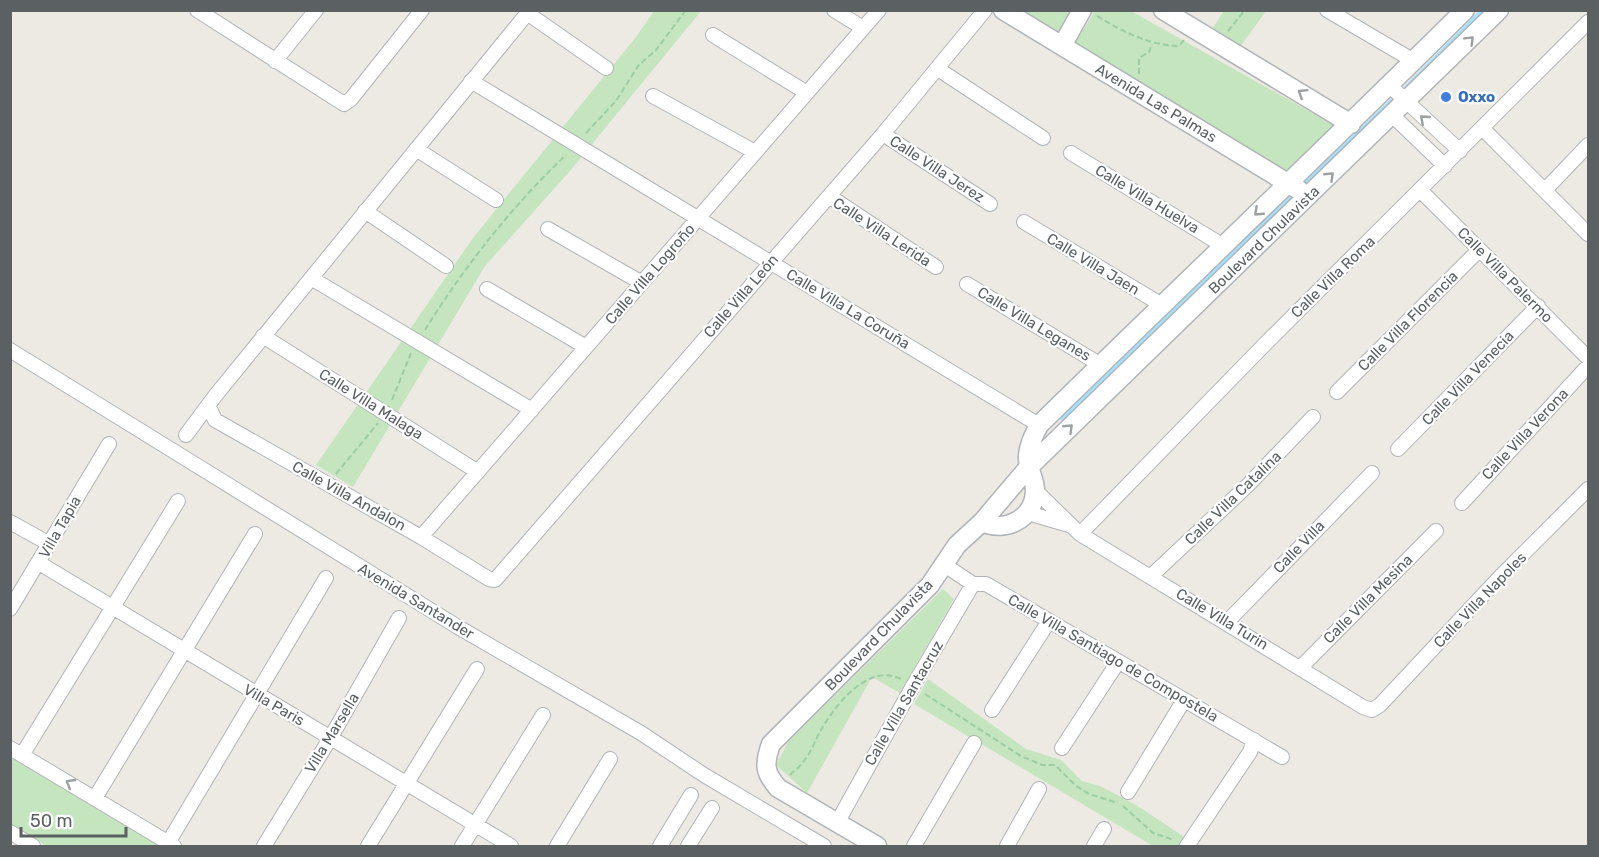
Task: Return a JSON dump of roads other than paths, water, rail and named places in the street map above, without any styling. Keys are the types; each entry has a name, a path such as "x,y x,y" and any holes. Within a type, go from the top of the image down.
{"street":[{"path":"275,62 316,10"},
{"path":"199,11 275,62 344,104 351,99 422,10"},
{"path":"834,10 863,28"},
{"name":"Calle Villa Logroño","path":"422,537 879,10"},
{"name":"Calle Villa León","path":"495,580 883,134 985,10"},
{"name":"Avenida Las Palmas","path":"1003,10 1309,196"},
{"path":"1163,10 1351,124"},
{"path":"1327,10 1414,60"},
{"name":"Boulevard Chulavista","path":"1027,469 1028,452 1039,425 1222,245 1351,124 1465,10"},
{"name":"Boulevard Chulavista","path":"837,823 777,788 767,776 764,763 771,744 930,585 957,545 982,522 1027,469 1393,116 1499,10"},
{"path":"186,435 263,336 528,12 606,68"},
{"path":"1062,46 1089,13"},
{"name":"Calle Villa Roma","path":"1076,530 1421,191 1588,22"},
{"path":"713,35 807,93"},
{"path":"938,69 1043,138"},
{"name":"Calle Villa La Coruña","path":"471,81 1039,425"},
{"path":"1390,86 1460,151"},
{"path":"653,96 755,152"},
{"path":"1393,116 1445,166"},
{"path":"1483,129 1588,234"},
{"name":"Calle Villa Jerez","path":"883,134 990,204"},
{"path":"1545,190 1588,145"},
{"path":"416,149 496,200"},
{"name":"Calle Villa Huelva","path":"1071,153 1222,245"},
{"name":"Calle Villa Palermo","path":"1421,191 1588,358"},
{"name":"Calle Villa Lerida","path":"829,196 936,267"},
{"path":"365,211 446,266"},
{"name":"Calle Villa Jaen","path":"1024,222 1162,305"},
{"path":"548,229 642,283"},
{"name":"Calle Villa Florencia","path":"1337,392 1479,250"},
{"path":"311,278 532,410"},
{"name":"Calle Villa Leganes","path":"967,284 1101,365"},
{"path":"488,289 586,347"},
{"name":"Calle Villa Venecia","path":"1398,449 1538,306"},
{"name":"Calle Villa Malaga","path":"263,336 478,472"},
{"name":"Avenida Santander","path":"10,350 458,627 641,732 704,775 824,846"},
{"name":"Calle Villa Verona","path":"1462,503 1588,366"},
{"name":"Calle Villa Andalon","path":"209,407 215,420 422,537 489,579 495,580"},
{"name":"Calle Villa Catalina","path":"1150,577 1249,484 1313,417"},
{"name":"Villa Tapia","path":"10,609 109,444"},
{"path":"982,522 991,526 1003,526 1016,522 1028,513 1035,490 1027,469"},
{"name":"Calle Villa","path":"1227,622 1372,472"},
{"name":"Calle Villa Napoles","path":"1372,710 1380,705 1499,578 1588,489"},
{"name":"Calle Villa Turin","path":"1035,490 1076,530 1363,707 1372,710"},
{"path":"178,501 113,608 16,751 171,845 255,694 326,578"},
{"name":"Calle Villa Turin","path":"1028,513 1076,530"},
{"path":"10,522 48,543"},
{"name":"Calle Villa Mesina","path":"1301,667 1436,531"},
{"path":"95,798 255,534"},
{"name":"Villa Paris","path":"39,563 511,846"},
{"name":"Calle Villa Santiago de Compostela","path":"944,564 973,584 986,584 1282,757"},
{"name":"Calle Villa Santacruz","path":"837,823 973,584"},
{"name":"Villa Marsella","path":"264,846 331,737 399,618"},
{"path":"993,710 1049,621"},
{"path":"1062,748 1118,662"},
{"path":"368,846 477,669"},
{"path":"1128,792 1184,700"},
{"path":"462,846 543,715"},
{"path":"1187,846 1250,752 1254,740"},
{"path":"914,846 974,743"},
{"path":"556,846 610,759"},
{"path":"1006,846 1039,789"},
{"path":"660,846 691,795"},
{"path":"688,846 712,808"},
{"path":"837,823 877,846"},
{"path":"1094,846 1104,829"},
{"path":"10,832 33,846"}],"waterway":[{"path":"1405,89 1483,10"},
{"path":"1304,185 1393,100"},
{"path":"1062,418 1293,196"}],"place":[{"name":"Oxxo","path":"1446,97"}]}
